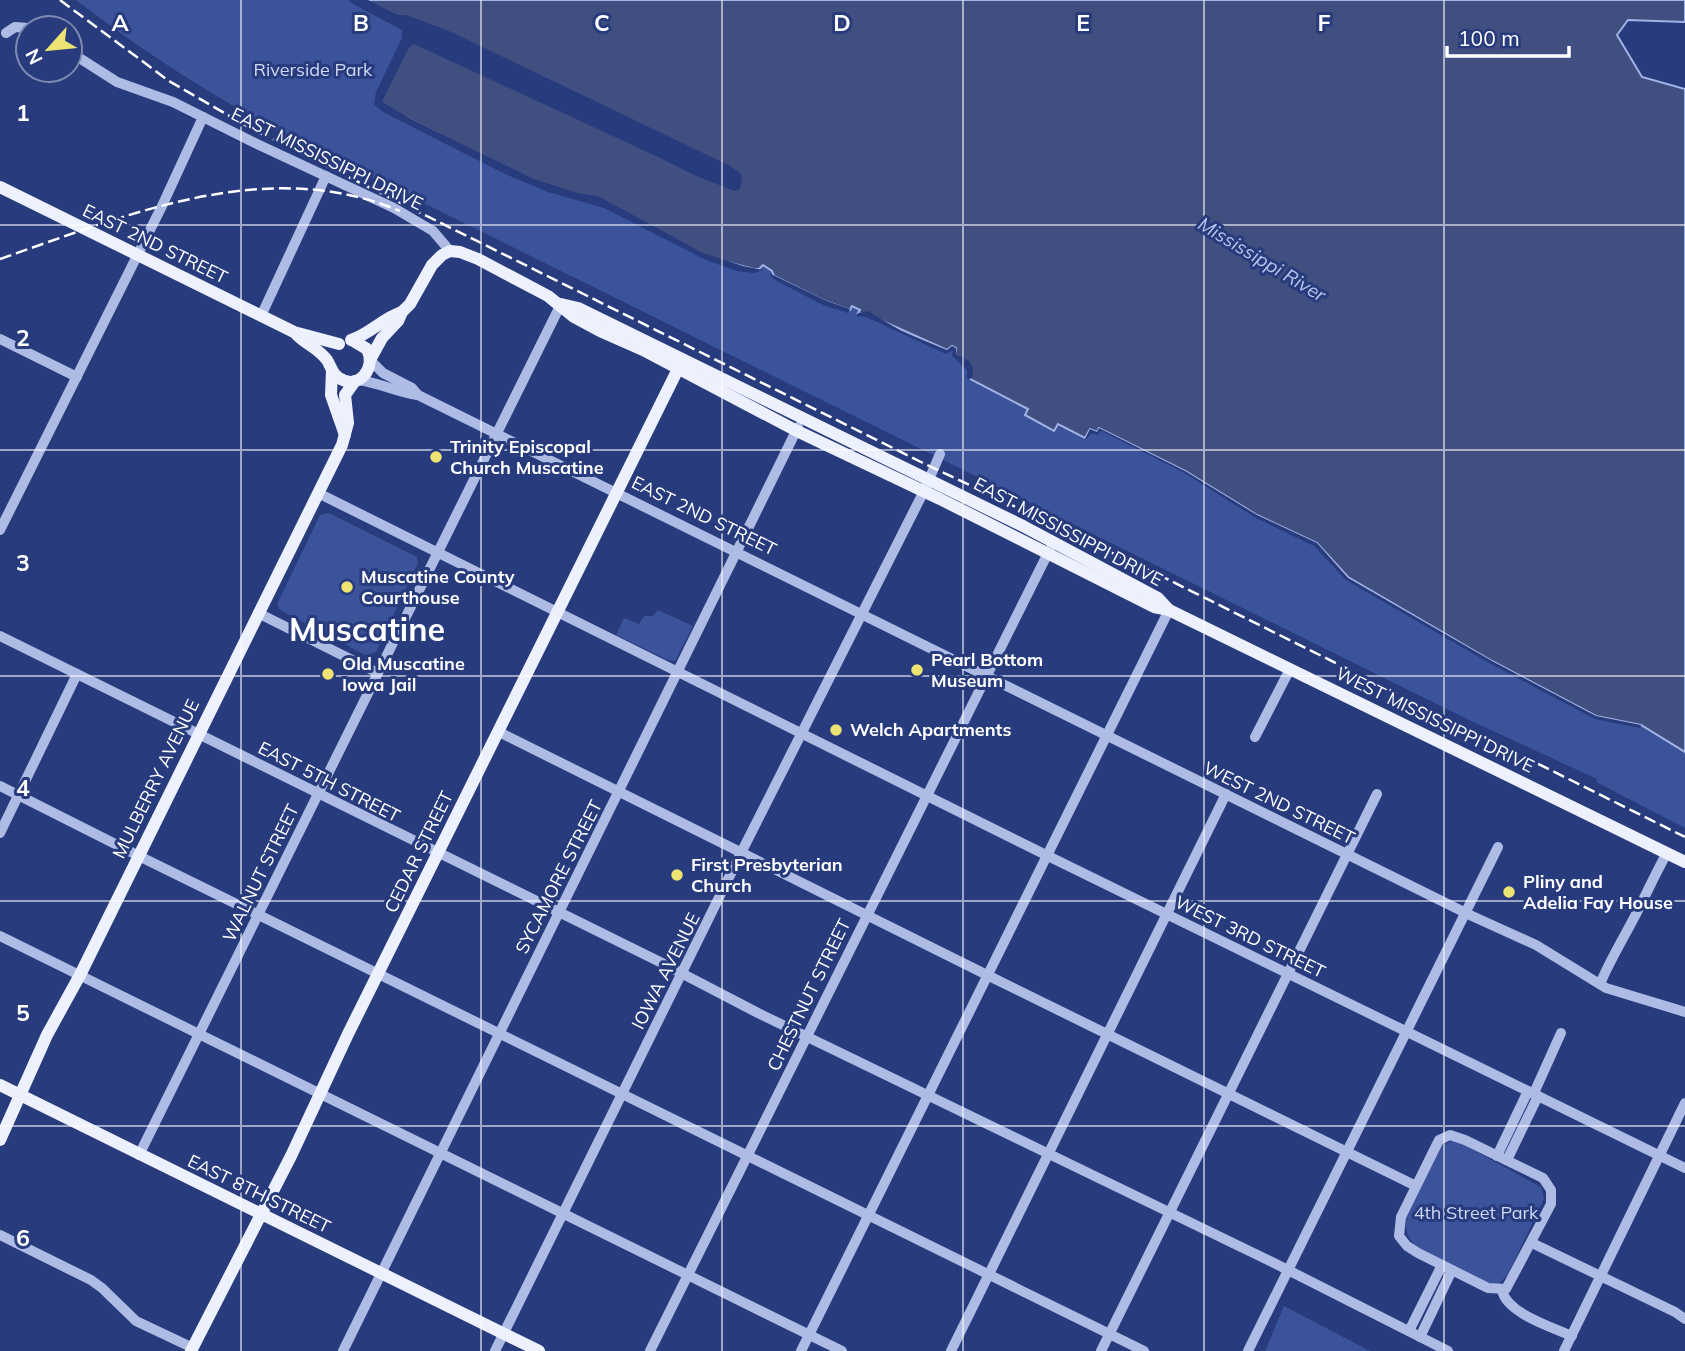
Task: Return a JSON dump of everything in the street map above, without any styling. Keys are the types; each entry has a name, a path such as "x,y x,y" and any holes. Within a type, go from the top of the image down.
{"main road":[{"name":"EAST 2ND STREET","path":"0,187 294,332 320,353 331,367"},
{"name":"EAST MISSISSIPPI DRIVE","path":"450,251 460,251 478,258 561,304 578,308 803,417 1047,554 1154,607 1169,610"},
{"path":"331,367 344,380 357,380 368,372 371,359 382,338 410,304 432,265 450,251"},
{"name":"EAST MISSISSIPPI DRIVE","path":"561,304 574,317 600,331 643,350 797,431 1054,542 1158,598 1169,610"},
{"path":"345,435 331,396 331,353 345,342 366,334 392,315 402,312"},
{"name":"EAST 2ND STREET","path":"294,332 345,342"},
{"path":"345,342 363,345 371,359"},
{"name":"CEDAR STREET","path":"192,1349 678,369"},
{"name":"MULBERRY AVENUE","path":"0,1140 47,1035 80,975 318,493 345,435 348,423 345,395 357,380"},
{"name":"WEST MISSISSIPPI DRIVE","path":"1169,610 1685,862"},
{"name":"EAST 8TH STREET","path":"0,1085 539,1351"}],"street":[{"path":"6,33 14,28"},
{"name":"EAST MISSISSIPPI DRIVE","path":"84,61 117,82 173,102 384,203 433,231 450,251"},
{"path":"0,530 203,117"},
{"path":"261,316 326,176"},
{"name":"WALNUT STREET","path":"139,1155 561,304"},
{"path":"0,339 76,377"},
{"name":"EAST 2ND STREET","path":"371,359 383,373 412,388 418,395"},
{"name":"EAST 2ND STREET","path":"357,380 378,382 418,395 861,614"},
{"name":"SYCAMORE STREET","path":"343,1351 803,417"},
{"name":"IOWA AVENUE","path":"495,1351 940,454"},
{"name":"WEST 3RD STREET","path":"318,493 677,673 1685,1168"},
{"name":"CHESTNUT STREET","path":"650,1351 1054,542"},
{"path":"801,1351 1169,610"},
{"path":"257,613 378,673"},
{"name":"WEST 2ND STREET","path":"861,614 1536,945 1600,984 1685,1013"},
{"name":"EAST 5TH STREET","path":"0,636 1448,1351"},
{"path":"1255,737 1290,669"},
{"path":"0,833 77,674"},
{"path":"499,732 1416,1186"},
{"path":"0,786 1144,1351"},
{"path":"951,1351 1226,794"},
{"path":"1101,1351 1377,794"},
{"path":"1248,1351 1498,847"},
{"path":"1600,984 1667,853"},
{"path":"0,936 842,1351"},
{"path":"1502,1158 1561,1033"},
{"path":"1564,1351 1685,1103"},
{"path":"1455,1136 1502,1158 1543,1178 1549,1187 1551,1205 1508,1287 1502,1290 1488,1288 1407,1246 1399,1236 1398,1225 1439,1140 1455,1136"},
{"path":"0,1235 92,1280 136,1321 192,1349"},
{"path":"1532,1243 1685,1319"},
{"path":"1409,1331 1447,1268"},
{"path":"1420,1337 1447,1268"},
{"path":"1502,1290 1503,1297 1512,1308 1572,1336"}],"green space":[{"name":"Riverside Park","path":"76,0 352,0 406,28 605,204 762,265 774,273 823,290 882,274 1006,397 1028,409 1026,415 1042,424 1056,408 1131,445 1351,562 1685,752 1685,828 1596,782 1597,779 1469,720 294,139 236,108 182,74 128,39"},
{"path":"329,513 417,557 418,563 376,652 367,656 280,610 277,604 320,515"},
{"path":"658,610 693,626 675,661 616,635 624,618 639,624 644,616 653,616"},
{"name":"4th Street Park","path":"1455,1140 1541,1187 1544,1199 1508,1274 1499,1284 1493,1285 1416,1247 1407,1233 1407,1217 1442,1145"},
{"path":"1284,1306 1370,1351 1265,1351"}],"water":[{"name":"Mississippi River","path":"352,0 1685,0 1685,22 1628,20 1617,35 1642,77 1685,89 1685,752 1641,725 1596,716 1492,661 1348,577 1317,543 1257,515 1185,471 1099,428 1097,432 1090,429 1085,438 1058,424 1054,431 1025,415 1028,409 970,379 970,368 955,354 956,348 952,346 947,350 867,314 858,313 860,310 852,306 850,310 825,301 774,276 772,271 763,265 754,269 707,257 605,204 549,188 378,104 406,39 406,28"}],"pier":[{"path":"349,0 368,0 398,15 406,15 449,31 730,166 740,173 742,179 740,189 735,191 696,176 414,44 410,46 382,102 534,179 577,193 598,196 703,253 763,270 754,273 737,271 706,260 604,208 548,192 505,174 383,112 374,105 376,92 402,38 402,30"},
{"path":"769,273 850,309 848,313 823,305 773,279"},
{"path":"868,311 903,332 947,350 952,346 956,348 956,354 969,361 973,367 973,376 969,380 967,370 952,356 953,350 946,354 866,317 857,316 858,313"},
{"path":"1099,428 1185,471 1257,515 1317,543 1348,578 1492,661 1596,716 1641,725 1640,728 1595,719 1491,664 1346,580 1314,546 1256,518 1183,472 1101,431 1098,435 1092,433 1084,441 1090,429 1097,432"}],"railway":[{"path":"60,0 169,81 254,130 921,462 1159,575 1685,837"},
{"path":"0,259 147,210 198,197 248,190 299,189 350,195 400,211"}],"place":[{"name":"Trinity Episcopal Church Muscatine","path":"436,457"},
{"name":"Muscatine County Courthouse","path":"347,587"},
{"name":"Pearl Bottom Museum","path":"917,670"},
{"name":"Old Muscatine Iowa Jail","path":"328,674"},
{"name":"Welch Apartments","path":"836,730"},
{"name":"First Presbyterian Church","path":"677,875"},
{"name":"Pliny and Adelia Fay House","path":"1509,892"}],"district":[{"name":"Muscatine","path":"367,630"}]}
